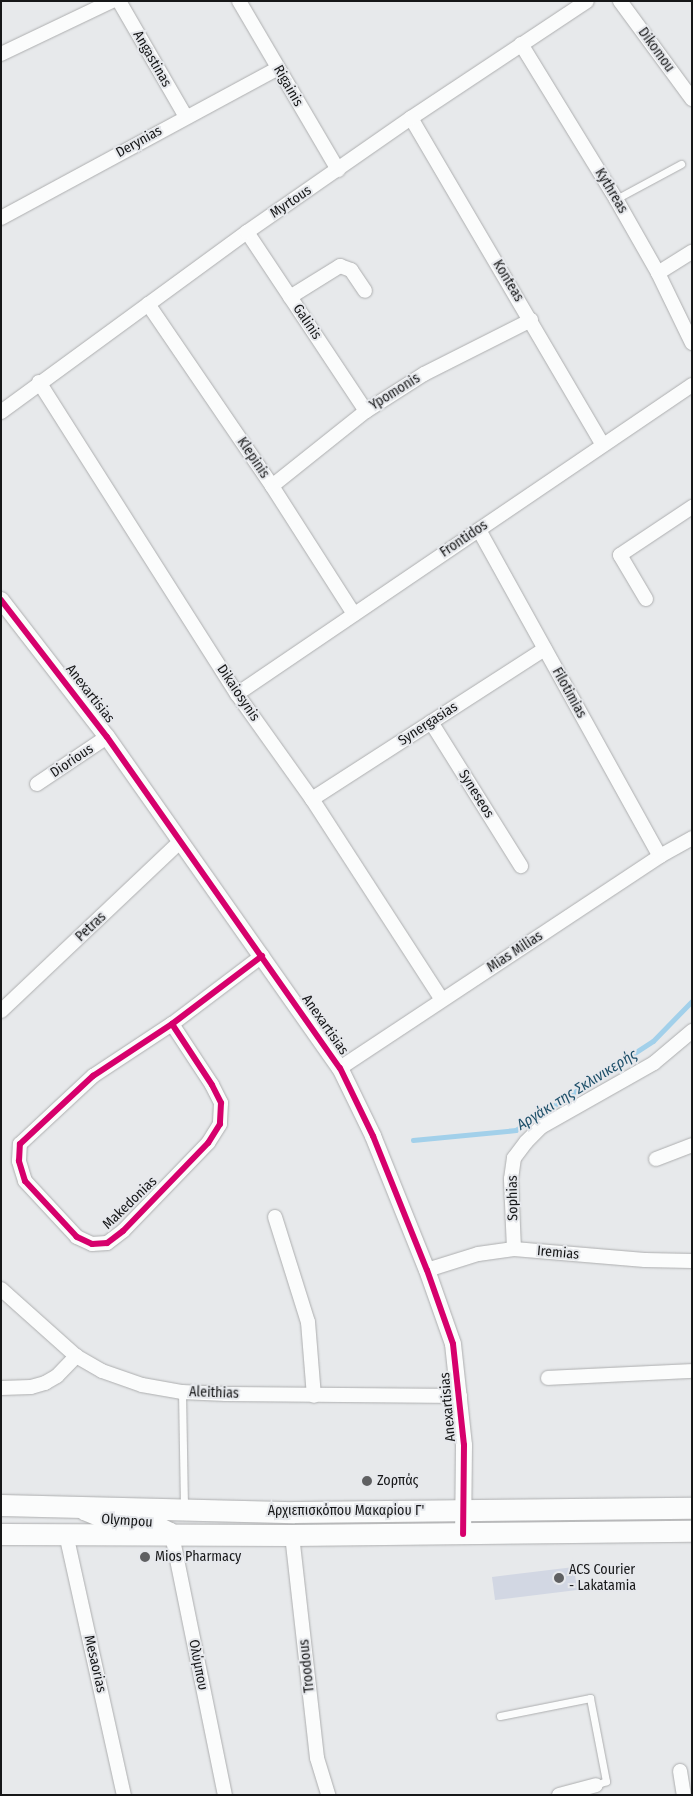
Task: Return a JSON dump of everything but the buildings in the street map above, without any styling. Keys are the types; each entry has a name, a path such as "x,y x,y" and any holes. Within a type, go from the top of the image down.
{"main road":[{"name":"Αρχιεπισκόπου Μακαρίου Γ'","path":"1,1505 294,1512 692,1508"},
{"name":"Αρχιεπισκόπου Μακαρίου Γ'","path":"1,1534 292,1535 692,1531"}],"street":[{"path":"1,54 112,1"},
{"name":"Angastinas","path":"118,1 186,117"},
{"name":"Rigainis","path":"239,1 338,170"},
{"name":"Myrtous","path":"1,412 39,382 247,232 411,118 587,1"},
{"name":"Dikomou","path":"620,1 692,99"},
{"name":"Kythreas","path":"521,44 616,199 658,273 692,343"},
{"name":"Derynias","path":"1,218 278,68"},
{"name":"Konteas","path":"411,118 604,445"},
{"name":"Galinis","path":"247,232 366,411"},
{"path":"658,273 692,252"},
{"path":"290,297 340,266 351,270 365,291"},
{"name":"Klepinis","path":"148,304 272,486 354,614"},
{"name":"Ypomonis","path":"272,486 366,411 424,374 531,320"},
{"name":"Dikaiosynis","path":"39,382 237,694 312,799 442,1000"},
{"name":"Frontidos","path":"237,694 692,385"},
{"path":"646,599 620,555 692,507"},
{"name":"Filotimias","path":"478,530 660,856"},
{"name":"Anexartisias","path":"1,600 107,737 340,1068 372,1136 427,1270 453,1344 464,1445 463,1534"},
{"name":"Synergasias","path":"312,799 545,649"},
{"name":"Syneseos","path":"431,722 521,866"},
{"name":"Diorious","path":"37,784 107,737"},
{"name":"Mias Milias","path":"340,1068 660,856 692,838"},
{"name":"Petras","path":"1,1011 180,842"},
{"name":"Makedonias","path":"172,1024 212,1085 221,1103 220,1124 208,1143 122,1231 108,1243 92,1244 77,1237 25,1182 20,1161 20,1144 93,1076 172,1024 262,956"},
{"name":"Sophias","path":"514,1249 511,1179 514,1158 526,1142 541,1128 654,1063 692,1031"},
{"path":"656,1158 692,1145"},
{"path":"275,1217 308,1322 314,1396"},
{"name":"Iremias","path":"427,1270 478,1254 514,1249 690,1265"},
{"name":"Aleithias","path":"1,1289 76,1356 102,1371 142,1385 182,1392 314,1396 460,1396"},
{"path":"1,1388 45,1383 57,1376 76,1356"},
{"path":"548,1378 692,1371"},
{"name":"Olympou","path":"78,1507 84,1513 98,1520 157,1522 167,1527 174,1535"},
{"name":"Mesaorias","path":"66,1534 124,1795"},
{"name":"Ολύμπου","path":"174,1535 200,1676 225,1795"},
{"name":"Troodous","path":"292,1535 317,1758 328,1795"},
{"path":"680,1771 684,1795"},
{"path":"559,1795 596,1785"}],"lane":[{"path":"616,199 681,164"},
{"path":"182,1392 184,1510"},
{"path":"500,1716 590,1698 606,1781 596,1785"}],"waterway":[{"name":"Αργάκι της Σκλινικερής","path":"413,1140 516,1130 653,1041 692,1001"}],"cycle path":[{"path":"1,600 107,737 340,1068 373,1136 427,1270 453,1344 464,1445 463,1534"},
{"path":"172,1024 212,1085 221,1103 220,1124 208,1143 123,1231 107,1243 92,1244 77,1237 25,1181 19,1161 20,1144 93,1076 172,1024 262,956"}],"place":[{"name":"Ζορπάς","path":"367,1481"},
{"name":"Mios Pharmacy","path":"145,1557"},
{"name":"ACS Courier - Lakatamia","path":"559,1578"}]}
